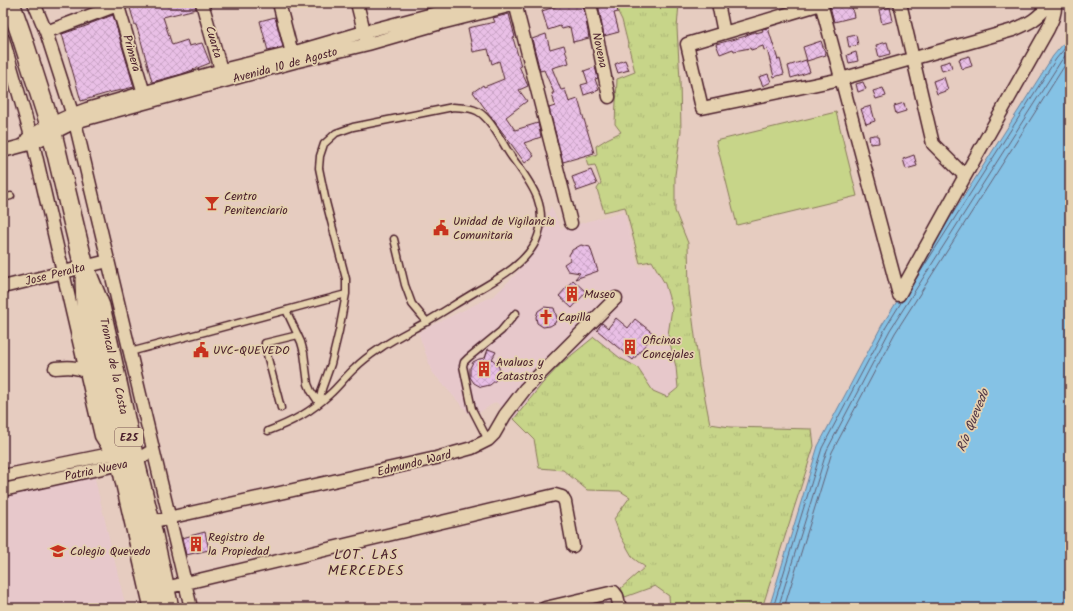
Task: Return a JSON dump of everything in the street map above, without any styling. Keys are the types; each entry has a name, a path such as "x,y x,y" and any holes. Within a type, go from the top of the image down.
{"highway":[{"name":"Troncal de la Costa","path":"10,3 51,129 84,267 100,306 154,608"},
{"name":"Troncal de la Costa","path":"127,457 150,522 169,608"}],"street":[{"path":"34,3 46,32 73,118 191,608"},
{"path":"46,32 119,3"},
{"name":"Primera","path":"119,3 145,98"},
{"name":"Cuarta","path":"202,3 223,76"},
{"path":"278,3 293,57"},
{"path":"357,3 366,38"},
{"name":"Avenida 10 de Agosto","path":"8,150 32,140 73,118 366,38 438,13 475,3"},
{"name":"Avenida 10 de Agosto","path":"438,13 516,3"},
{"path":"516,3 571,223"},
{"name":"Novena","path":"590,3 609,97"},
{"path":"718,3 724,33"},
{"path":"1056,4 1029,23 1013,30 841,79 702,108 687,44 821,3 841,79 899,295 1048,29 1053,18 1056,4"},
{"path":"900,3 933,144 965,176"},
{"path":"3,39 32,140 101,436 108,447 127,457"},
{"name":"Jose Peralta","path":"3,287 108,261"},
{"name":"Edmundo Ward","path":"150,522 436,458 472,448 488,440 494,434 504,415 525,389 616,298"},
{"path":"82,351 74,361 55,368 69,367 87,372"},
{"name":"Patria Nueva","path":"3,490 153,450"},
{"name":"Patria Nueva","path":"3,476 127,457"},
{"path":"165,588 555,495 562,497 565,502 573,546"},
{"path":"545,608 614,592 617,596 620,608"}],"lane":[{"path":"268,431 298,419 330,395 355,368 380,348 427,322 503,275 525,258 536,242 541,227 542,213 537,196 530,181 487,119 477,111 466,108 453,108 353,127 336,133 324,144 320,156 319,168 326,202 346,279 346,294 340,331 319,403"},
{"path":"3,198 11,196"},
{"path":"394,240 412,304 427,322"},
{"path":"130,352 346,294"},
{"path":"286,310 298,335 304,353 308,384 319,403"},
{"path":"488,440 472,409 463,366 464,362 501,331 516,313"},
{"path":"281,408 265,343 298,335"}],"shaded area":[{"path":"551,206 561,229 624,211 638,267 652,264 665,284 672,308 668,335 676,367 678,388 667,407 534,439 496,402 472,417 432,372 418,332 495,295 515,275 532,251"},
{"name":"Colegio Quevedo","path":"94,475 126,608 3,608 3,495"}],"green space":[{"path":"615,3 679,3 677,28 681,131 675,175 675,211 688,243 689,290 699,367 710,424 730,427 812,429 814,446 762,608 670,608 669,596 655,586 625,597 621,588 645,567 633,558 620,535 614,519 630,497 620,491 587,490 563,470 539,468 534,439 514,419 542,384 562,363 594,337 620,358 637,367 653,391 667,397 678,388 676,367 668,335 672,308 665,284 652,261 640,263 625,207 604,212 597,189 601,183 595,165 588,166 586,158 597,154 596,146 621,132 615,124 617,79 635,72 622,20"},
{"path":"836,112 857,196 737,225 716,141"}],"water":[{"name":"Río Quevedo","path":"1070,36 1070,608 769,608 818,446 882,325 1053,56"}],"building":[{"path":"146,3 195,3 196,9 163,17 172,45 187,40 189,46 202,43 210,63 182,74 152,82 140,37 130,8"},
{"path":"567,3 583,3 589,38 573,42 570,27 562,29 560,26 548,30 542,11"},
{"path":"598,3 615,3 618,12 614,13 619,32 604,36"},
{"path":"841,3 851,3 854,17 834,22 830,6"},
{"path":"890,7 893,21 882,24 879,10"},
{"path":"509,14 515,37 513,38 521,66 519,66 528,86 519,90 527,101 506,117 515,130 538,123 541,137 524,143 534,156 525,163 473,92 483,85 484,87 504,79 499,61 492,64 488,49 473,52 468,28 495,22 493,18"},
{"path":"113,15 134,87 81,101 62,34"},
{"path":"275,17 283,47 268,51 260,21"},
{"path":"768,28 784,74 774,77 767,49 764,50 763,46 751,50 750,48 734,51 733,49 720,54 716,44 763,31 762,29"},
{"path":"546,34 550,49 564,45 569,63 552,68 561,90 565,89 569,102 578,99 594,153 563,162 549,108 555,106 552,93 554,93 544,70 540,71 532,39"},
{"path":"856,35 858,45 849,47 847,37"},
{"path":"821,41 826,55 807,61 803,47"},
{"path":"887,42 890,54 879,57 876,45"},
{"path":"856,52 858,61 849,63 847,55"},
{"path":"969,56 972,66 962,69 959,59"},
{"path":"625,60 629,70 618,73 615,64"},
{"path":"806,60 810,72 791,78 788,66"},
{"path":"950,61 952,68 942,71 940,64"},
{"path":"595,67 598,78 595,79 599,90 584,95 581,85 588,83 584,71"},
{"path":"768,74 771,82 763,86 759,77"},
{"path":"944,77 948,90 937,94 933,81"},
{"path":"863,82 866,89 858,92 856,84"},
{"path":"883,88 886,96 876,99 873,91"},
{"path":"904,103 906,111 896,114 894,106"},
{"path":"871,106 875,121 866,124 861,109"},
{"path":"878,135 879,143 870,144 869,136"},
{"path":"914,155 917,166 906,169 903,159"},
{"path":"591,170 597,184 577,191 572,177"},
{"path":"581,245 590,247 598,271 575,279 580,273 568,271 564,264 570,260 569,255 572,250"},
{"name":"Museo","path":"573,280 586,292 572,308 559,296"},
{"name":"Capilla","path":"544,307 554,308 557,318 555,323 550,326 543,327 537,323 536,317 538,311"},
{"name":"Oficinas Concejales","path":"616,318 628,328 635,319 654,334 633,360 597,330 602,323 608,328"},
{"name":"Avaluos y Catastros","path":"488,349 496,352 492,359 498,365 500,371 496,380 490,385 481,387 474,383 470,377 470,368 473,362 485,358"},
{"name":"Registro de la Propiedad","path":"205,532 209,550 186,555 182,538"}],"place":[{"name":"Centro Penitenciario","path":"212,203"},
{"name":"Unidad de Vigilancia Comunitaria","path":"441,228"},
{"name":"Museo","path":"572,294"},
{"name":"Capilla","path":"546,317"},
{"name":"Oficinas Concejales","path":"630,347"},
{"name":"UVC-QUEVEDO","path":"201,350"},
{"name":"Avaluos y Catastros","path":"484,369"},
{"name":"Registro de la Propiedad","path":"196,544"},
{"name":"Colegio Quevedo","path":"58,551"}],"district":[{"name":"LOT. LAS MERCEDES","path":"366,562"}]}
